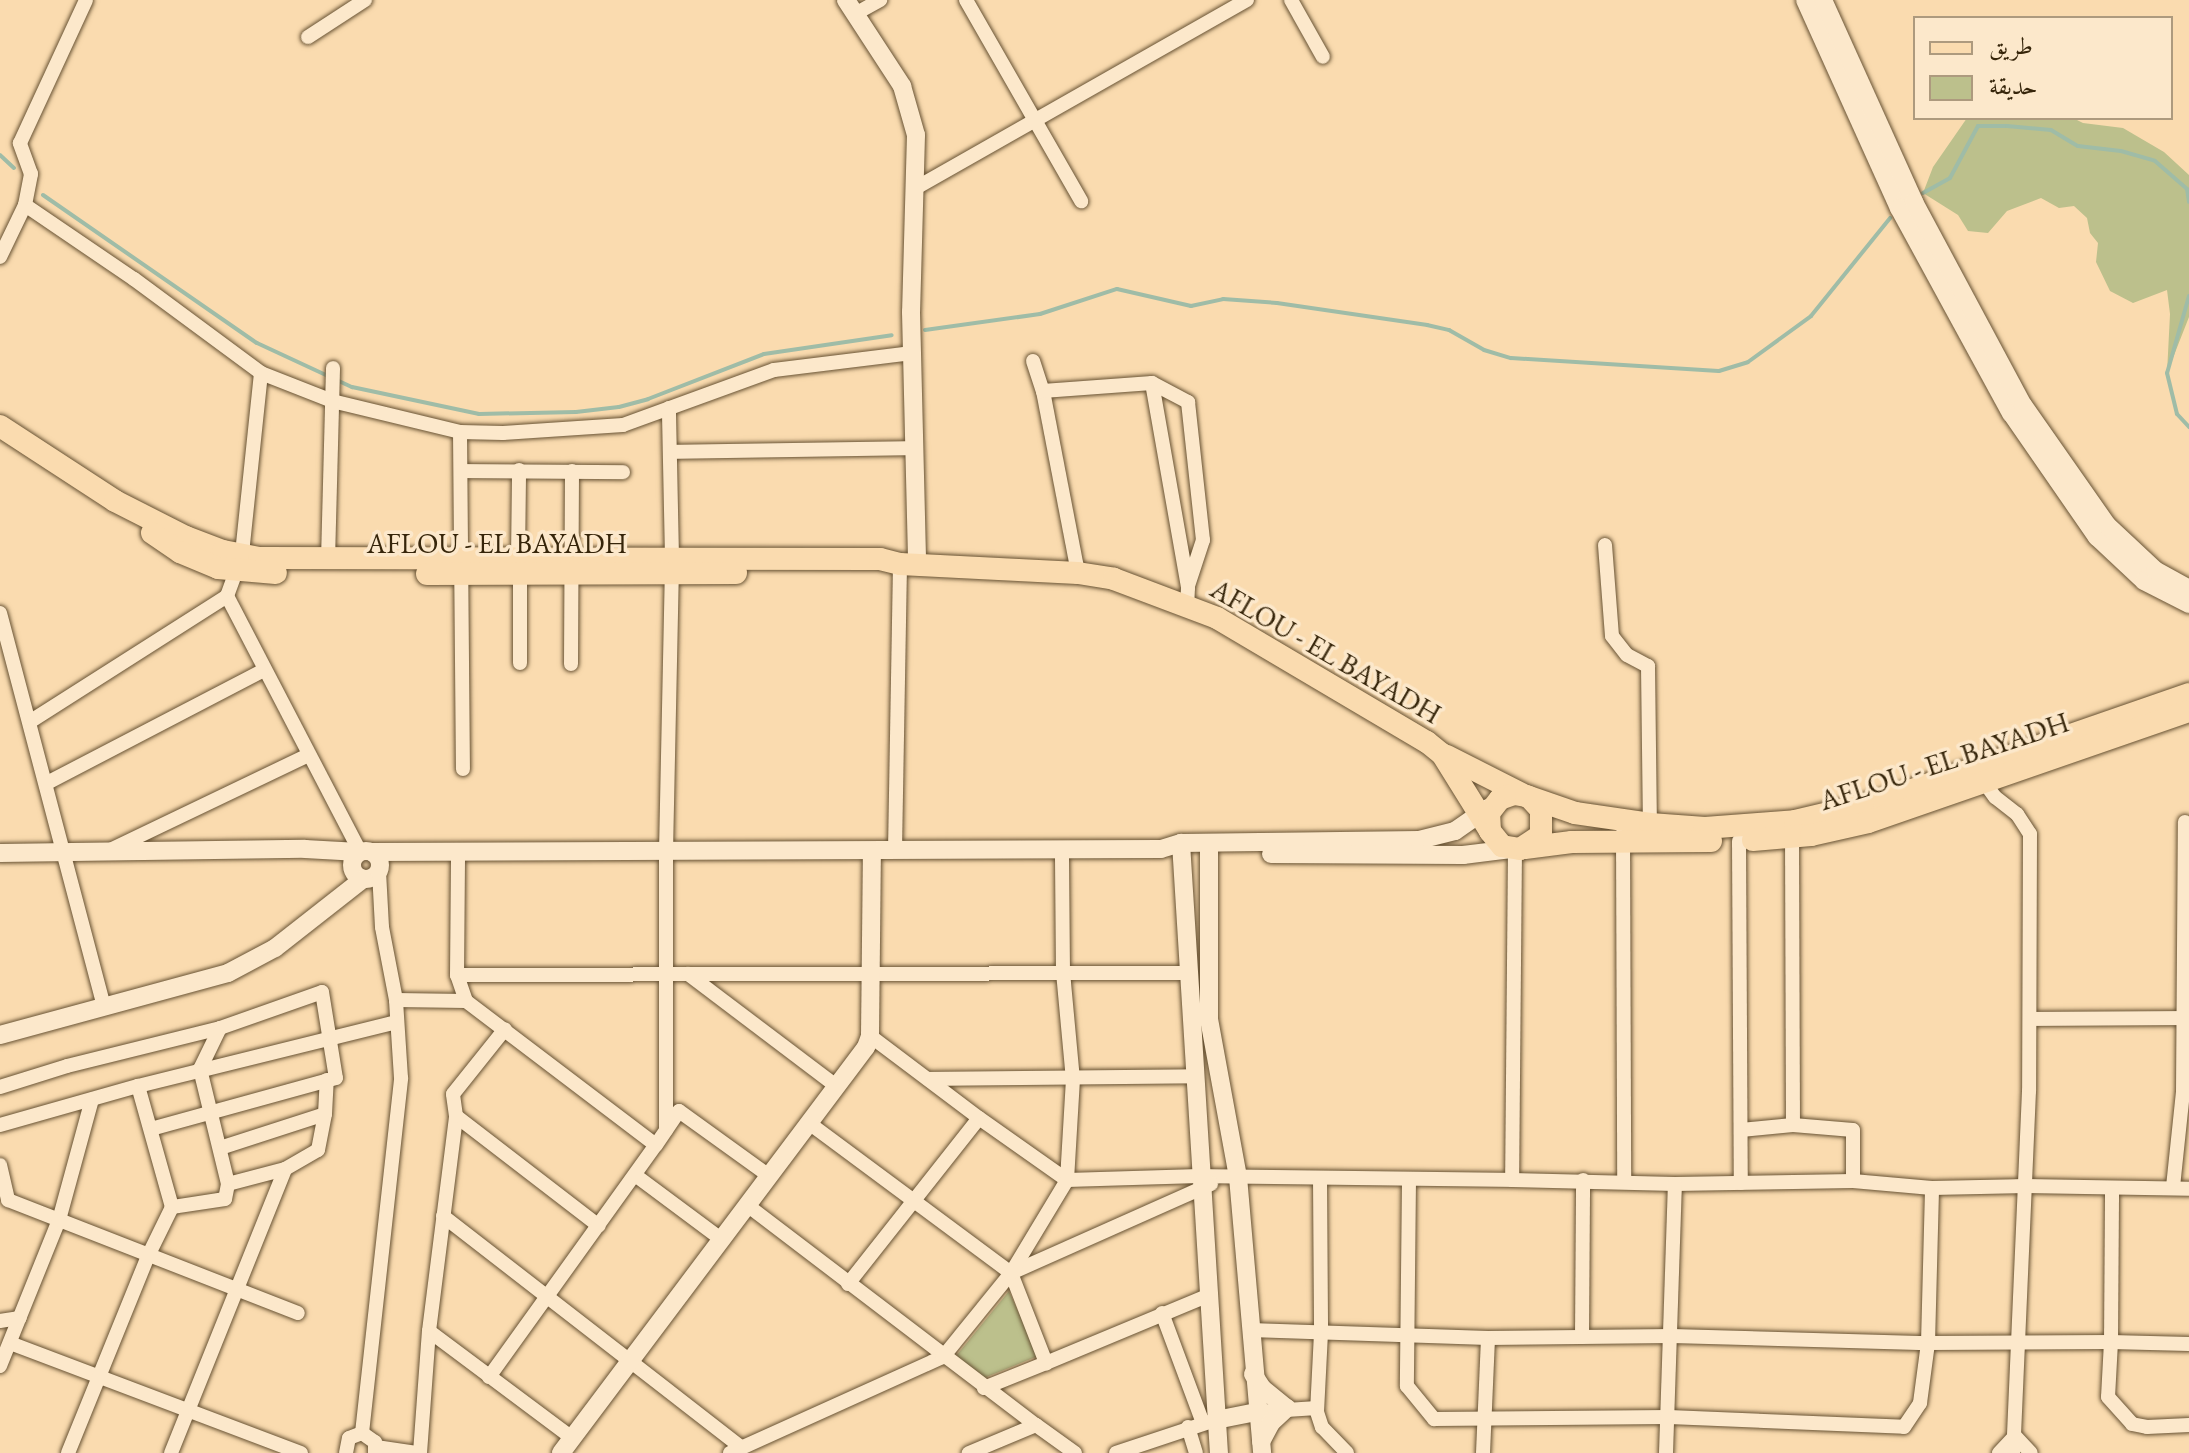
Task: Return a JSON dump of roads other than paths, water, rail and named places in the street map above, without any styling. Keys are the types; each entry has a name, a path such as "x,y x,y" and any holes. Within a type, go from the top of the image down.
{"main road":[{"name":"AFLOU - EL BAYADH","path":"0,426 115,501 240,564 572,566 880,559 909,564 1078,573 1187,596 1442,754 1526,796 1623,831 1739,841 1792,838 1868,822 2189,711"},
{"name":"AFLOU - EL BAYADH","path":"240,564 328,560 462,566"},
{"name":"AFLOU - EL BAYADH","path":"1515,849 1572,842 1650,824 1751,826 1840,813 2189,694"},
{"name":"AFLOU - EL BAYADH","path":"1442,754 1488,817"},
{"path":"1507,795 1526,796 1541,810 1543,826 1535,842 1515,849 1495,839 1488,817 1507,795"}],"street":[{"path":"0,257 25,205 31,174 20,143 86,0"},
{"path":"308,37 365,0"},
{"path":"880,0 850,7 902,86 916,135 912,353 915,448 895,851"},
{"path":"966,0 1081,201"},
{"path":"914,189 1247,0"},
{"path":"1291,0 1323,57"},
{"path":"1805,0 1899,208 2011,413 2097,537 2144,581 2189,604"},
{"path":"1823,0 1914,202 2023,405 2107,525 2155,570 2189,589"},
{"path":"25,205 134,279 261,373 332,398 460,432 592,429 623,425 774,370 912,353"},
{"path":"1033,361 1043,391 1078,573"},
{"path":"328,560 333,368"},
{"path":"31,721 227,596 240,564 261,373"},
{"path":"1043,391 1152,383 1188,402 1203,540 1187,596"},
{"path":"1152,383 1187,596"},
{"path":"666,1130 666,852 672,565 669,408"},
{"path":"460,432 463,769"},
{"path":"670,452 915,448"},
{"path":"519,470 520,663"},
{"path":"461,471 623,472"},
{"path":"571,664 572,471"},
{"path":"1605,545 1612,636 1627,655 1648,666 1650,824"},
{"path":"0,1035 228,973 253,962 340,897 366,874 378,857 364,852 308,755 227,596"},
{"path":"1,619 31,721 104,1007"},
{"path":"0,670 15,666"},
{"path":"47,783 264,670"},
{"path":"104,852 308,755"},
{"path":"1984,782 1995,797 2017,814 2030,834 2030,1019 2013,1453"},
{"path":"1209,849 1419,840 1455,831 1488,817"},
{"path":"2173,1187 2183,1092 2185,822"},
{"path":"1623,831 1624,1180"},
{"path":"1792,838 1793,1125"},
{"path":"1739,841 1741,1183"},
{"path":"305,849 339,859 366,874 432,852"},
{"path":"0,853 305,849 458,854 1209,849 1463,855 1515,849 1512,1180"},
{"path":"443,1216 631,1359 743,1450 943,1357 1011,1273 1067,1180 1073,1080 1063,973 1062,849"},
{"path":"1181,849 1207,1296 1210,1422"},
{"path":"1209,849 1209,1019 1233,1177 1256,1412 1263,1448"},
{"path":"429,1331 489,1377 567,1446 866,1047 870,1036 872,851"},
{"path":"362,1433 399,1092 396,1000 382,927 366,874 352,863 364,852"},
{"path":"458,854 457,975 466,1001"},
{"path":"457,975 666,972 1187,973"},
{"path":"688,974 836,1086"},
{"path":"0,1087 67,1066 220,1028 322,992 336,1078 151,1129"},
{"path":"396,1000 466,1001 656,1145"},
{"path":"2030,1019 2183,1018"},
{"path":"0,1125 200,1069 396,1022"},
{"path":"172,1207 225,1199 228,1184 200,1069 220,1028"},
{"path":"346,1453 349,1438 362,1433 371,1437 376,1450 419,1453 429,1331 456,1116 453,1094 505,1029"},
{"path":"870,1036 1067,1180 1200,1182 1233,1177 1624,1180 1675,1184 1853,1181 1932,1188 2189,1189"},
{"path":"928,1079 1073,1080 1193,1076"},
{"path":"228,1184 285,1169 318,1150 327,1080"},
{"path":"68,1453 149,1254 172,1207 138,1086"},
{"path":"92,1099 59,1220 4,1355 99,1376 301,1453"},
{"path":"489,1377 679,1111 769,1176"},
{"path":"220,1148 325,1114"},
{"path":"456,1116 599,1226"},
{"path":"848,1284 979,1118"},
{"path":"809,1123 1011,1273 1046,1363"},
{"path":"1741,1130 1793,1125 1853,1130 1853,1181"},
{"path":"0,1165 8,1200 298,1313"},
{"path":"171,1453 285,1169"},
{"path":"635,1175 721,1239"},
{"path":"1320,1178 1321,1333 1317,1408 1322,1427 1347,1453"},
{"path":"1409,1180 1407,1386 1434,1419 1669,1417 1904,1427 1920,1403 1928,1343 1932,1188"},
{"path":"1582,1337 1583,1180"},
{"path":"1011,1273 1200,1182"},
{"path":"1666,1453 1675,1184"},
{"path":"2112,1188 2108,1397 2117,1412 2132,1424 2147,1427 2189,1425"},
{"path":"747,1205 943,1357 1075,1453"},
{"path":"984,1388 1207,1296"},
{"path":"1162,1313 1210,1422 1219,1453"},
{"path":"0,1321 20,1318"},
{"path":"1250,1330 1488,1338 1672,1336 1928,1343 2189,1344"},
{"path":"1483,1453 1482,1419 1488,1338"},
{"path":"1253,1374 1262,1388 1287,1408"},
{"path":"1263,1448 1271,1423 1287,1408"},
{"path":"1116,1453 1210,1422 1256,1412 1317,1408"},
{"path":"969,1453 1036,1425"},
{"path":"1188,1427 1196,1453"},
{"path":"1999,1453 2015,1436"},
{"path":"2015,1436 2031,1453"}],"waterway":[{"path":"1923,193 1950,178 1978,126 2007,126 2051,130 2078,146 2121,151 2155,161 2187,189 2189,202"},
{"path":"0,155 14,168"},
{"path":"43,195 257,343 352,387 479,414 576,412 619,407 648,399 764,354 892,335"},
{"path":"925,330 1040,314 1117,289 1191,306 1223,299 1277,303 1427,325 1449,330 1484,350 1511,358 1719,371 1748,362 1811,316 1890,218"},
{"path":"2189,296 2167,373 2177,414 2189,427"}]}
